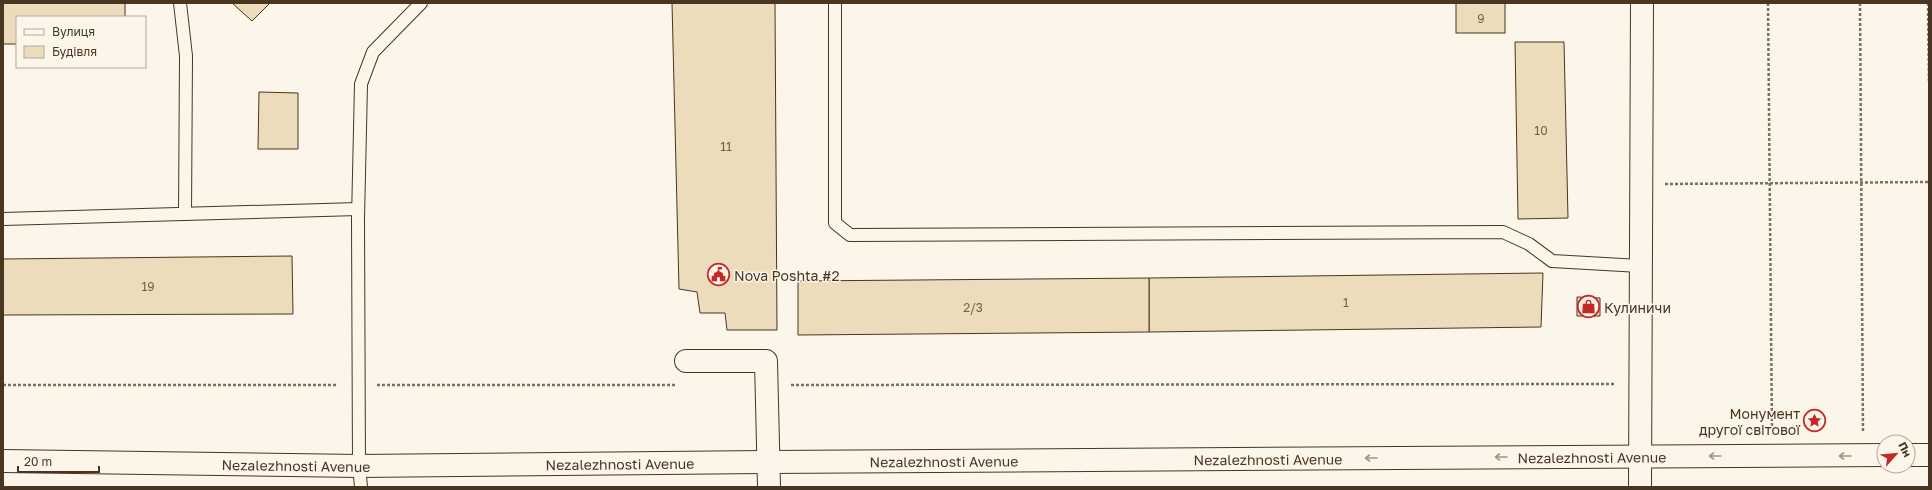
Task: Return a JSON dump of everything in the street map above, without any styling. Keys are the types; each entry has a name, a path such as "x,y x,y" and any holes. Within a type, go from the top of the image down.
{"street":[{"path":"1640,487 1642,3"},
{"path":"686,361 766,361 769,487"},
{"name":"Nezalezhnosti Avenue","path":"3,461 360,477 769,462 1874,455"},
{"path":"1916,455 1929,455"}],"lane":[{"path":"180,3 186,56 185,214"},
{"path":"360,477 358,210 361,84 373,52 421,3"},
{"path":"835,3 835,223 850,235 1503,232 1529,244 1552,261 1640,266"},
{"path":"3,219 358,210"}],"path":[{"path":"1768,3 1772,456"},
{"path":"1860,3 1861,183 1874,455"},
{"path":"1928,3 1929,83"},
{"path":"1641,184 1929,182"},
{"path":"766,385 1640,384"},
{"path":"3,385 678,385"}],"building":[{"path":"3,3 125,3 125,16 16,16 16,44 3,44"},
{"path":"232,3 270,3 252,21"},
{"path":"672,3 775,3 777,330 727,330 725,313 700,313 697,292 679,289"},
{"path":"1456,3 1505,3 1505,33 1456,33"},
{"path":"1515,42 1564,42 1568,218 1518,219"},
{"path":"259,92 298,93 298,149 258,149"},
{"path":"292,256 293,314 3,315 3,259"},
{"path":"1543,273 1541,327 1149,332 1149,278"},
{"path":"1149,278 1149,332 798,335 798,281"},
{"name":"Кулиничи","path":"1577,297 1600,298 1600,316 1577,316"}],"place":[{"name":"Nova Poshta #2","path":"718,275"},
{"name":"Кулиничи","path":"1588,307"},
{"name":"Монумент другої світової","path":"1815,421"}]}
